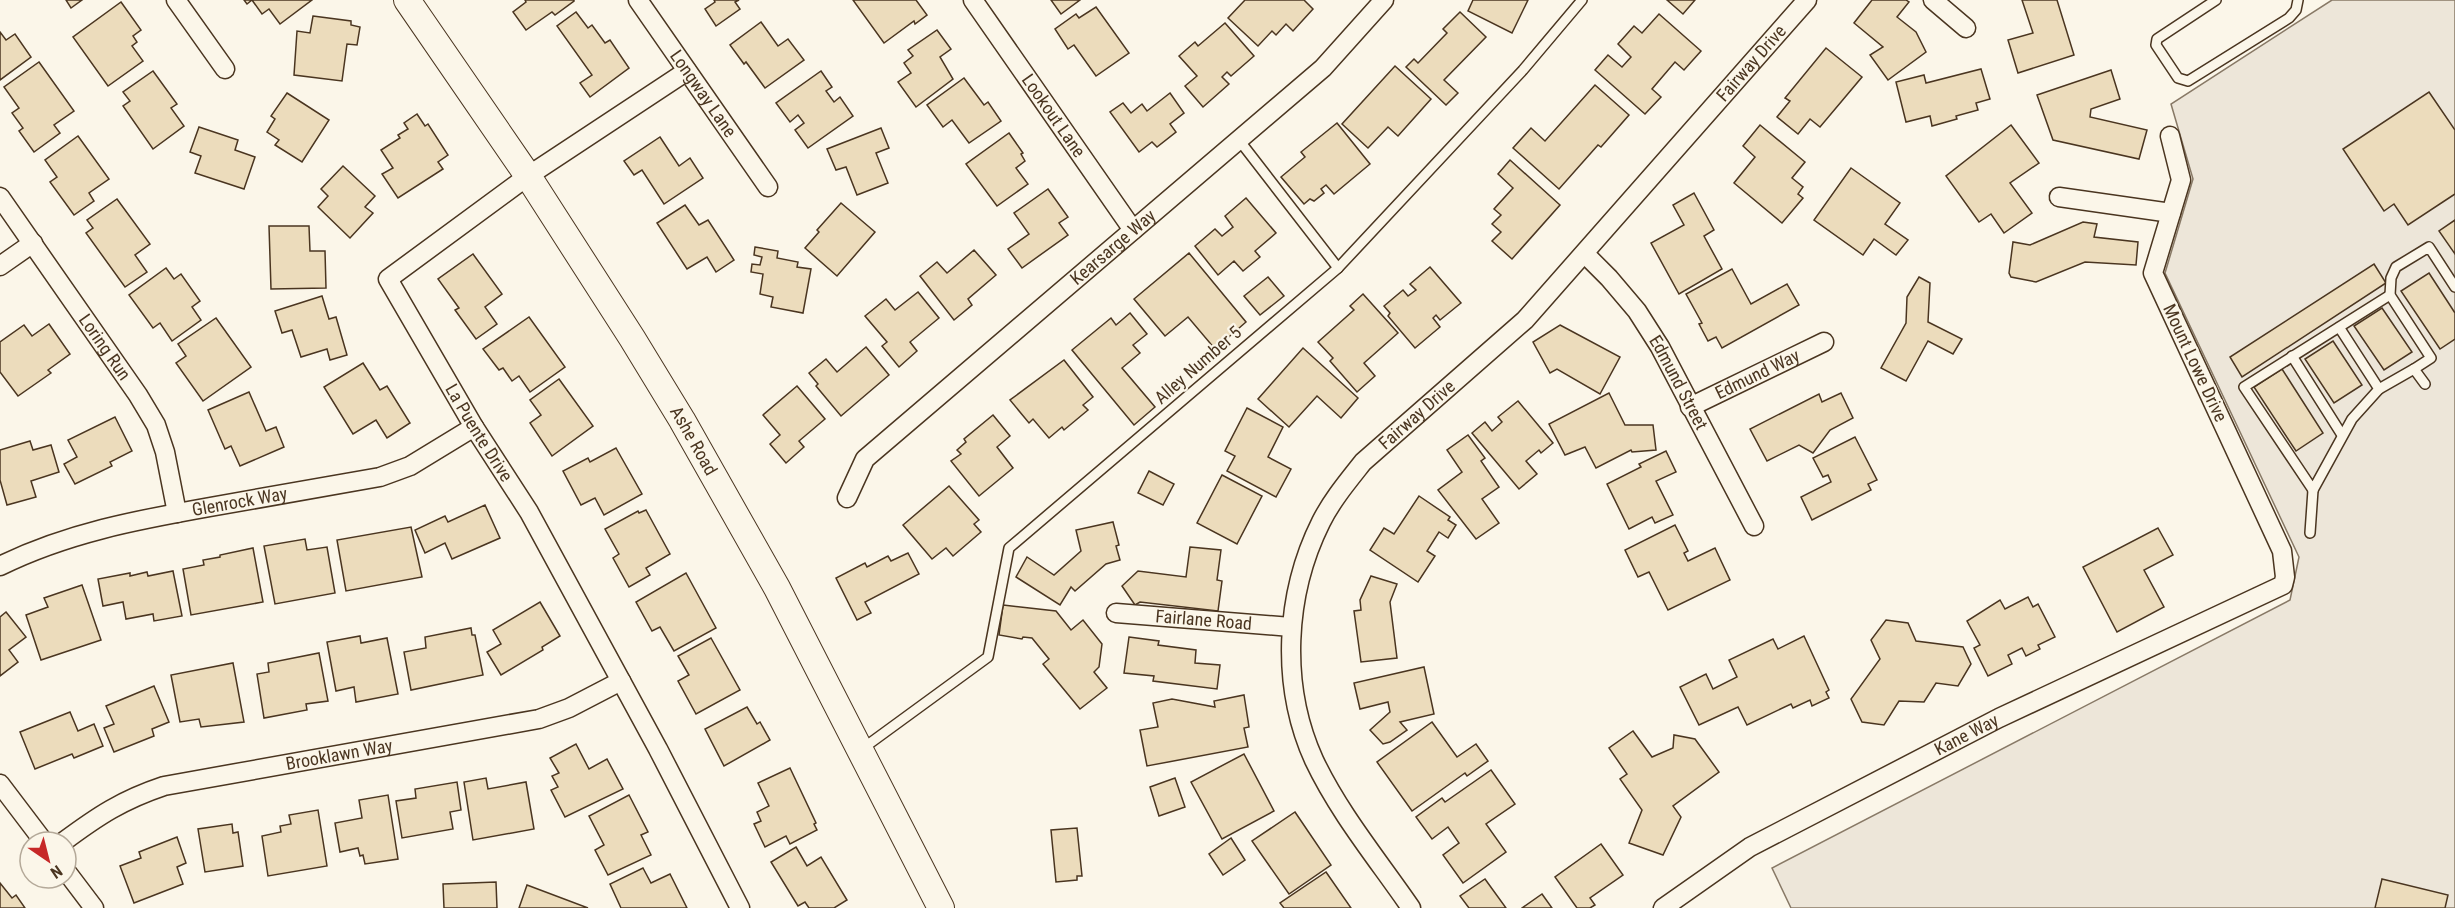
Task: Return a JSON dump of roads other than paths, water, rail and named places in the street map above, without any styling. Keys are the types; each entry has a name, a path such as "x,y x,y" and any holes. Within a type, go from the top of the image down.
{"street":[{"path":"176,0 225,69"},
{"name":"Ashe Road","path":"407,0 528,176 682,420 777,588 860,751 934,906"},
{"name":"Longway Lane","path":"638,0 768,187"},
{"name":"Lookout Lane","path":"973,0 1133,230"},
{"name":"Kearsarge Way","path":"847,498 865,459 1323,68 1384,0"},
{"name":"Fairway Drive","path":"1411,908 1331,792 1300,722 1294,689 1291,627 1297,589 1306,556 1322,521 1342,488 1363,462 1525,321 1807,0"},
{"path":"1933,0 1966,28"},
{"name":"La Puente Drive","path":"687,71 528,176 388,279 474,427 529,512 740,908"},
{"name":"Mount Lowe Drive","path":"2170,136 2181,180 2153,273 2282,551 2285,577 2283,585"},
{"name":"Loring Run","path":"0,197 138,394 156,425 165,452 177,513"},
{"path":"2059,197 2171,213"},
{"path":"0,266 33,243"},
{"name":"Edmund Street","path":"1585,254 1637,311 1660,347 1754,526"},
{"name":"Edmund Way","path":"1690,407 1824,342"},
{"name":"Glenrock Way","path":"0,566 28,552 75,535 123,523 380,477 410,466 474,427"},
{"name":"Kane Way","path":"1663,908 1750,847 1771,836 1999,718 2283,585"},
{"name":"Fairlane Road","path":"1116,613 1291,627"},
{"name":"Brooklawn Way","path":"78,831 103,812 132,797 164,786 539,719 569,708 621,681"},
{"path":"0,784 35,830"},
{"path":"78,887 94,908"}],"lane":[{"name":"Alley Number 5","path":"860,751 988,657 1010,548 1338,268 1523,70 1582,0"},
{"path":"2216,0 2157,39 2156,45 2182,81 2188,81 2289,18 2296,10 2298,0"},
{"path":"1239,140 1338,268"},
{"path":"2310,533 2313,490 2352,419 2379,389 2431,358 2390,295 2391,278 2396,267 2428,247 2455,287"},
{"path":"2313,490 2244,387 2390,295"},
{"path":"2339,327 2379,389"},
{"path":"2292,356 2342,435"},
{"path":"2414,369 2425,384"}]}
